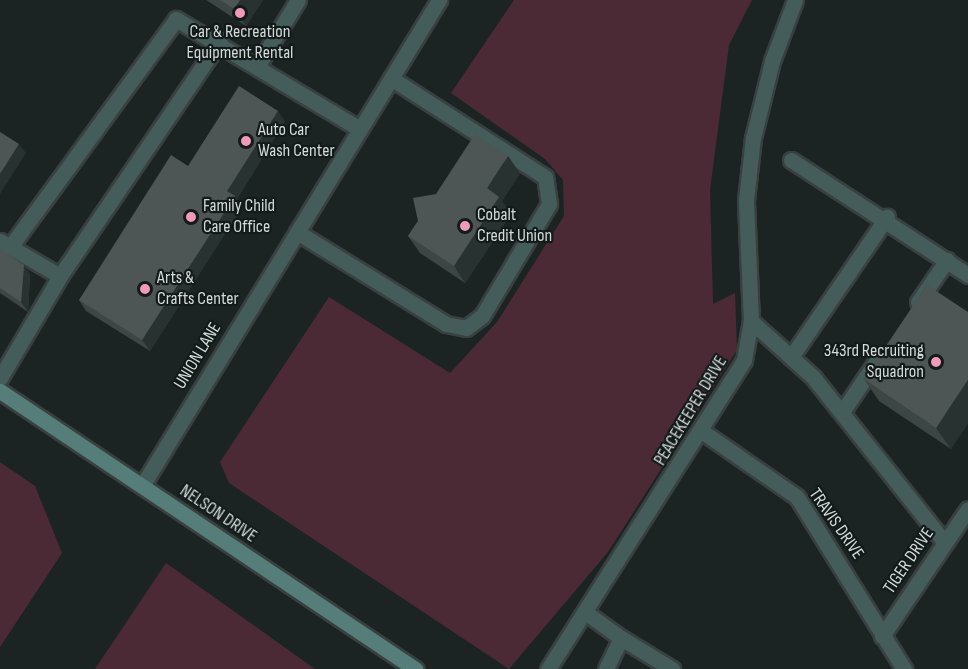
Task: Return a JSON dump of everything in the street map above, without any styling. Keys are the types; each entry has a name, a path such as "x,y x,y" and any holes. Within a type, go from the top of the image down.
{"street":[{"path":"258,65 298,0"},
{"name":"UNION LANE","path":"142,486 439,0"},
{"name":"PEACEKEEPER DRIVE","path":"548,669 735,381 751,321 746,234 752,148 772,61 795,0"},
{"path":"60,276 5,244 172,21 182,19 360,129"},
{"path":"0,378 60,276 220,41"},
{"path":"297,232 446,324 465,328 482,316 549,204 545,177 391,78"},
{"path":"791,160 887,217 968,274"},
{"path":"791,357 887,217"},
{"path":"908,317 947,260"},
{"path":"751,321 791,357 842,412 945,543"},
{"path":"842,412 888,345"},
{"name":"NELSON DRIVE","path":"0,391 415,669"},
{"name":"TRAVIS DRIVE","path":"703,432 797,497 904,669"},
{"name":"TIGER DRIVE","path":"882,636 968,509"},
{"path":"585,612 621,638 672,669"},
{"path":"606,669 621,638"}],"shaded area":[{"path":"514,0 752,0 729,45 710,190 713,304 735,293 737,350 608,552 509,669 229,483 220,462 329,297 450,373 497,322 564,216 563,180 545,159 451,93"},
{"path":"0,462 35,486 62,553 0,647"},
{"path":"166,563 315,669 95,669"}],"building":[{"path":"220,0 240,0 234,9"},
{"path":"239,86 278,111 227,191 235,196 142,340 79,300 171,155 188,166"},
{"path":"0,132 19,144 0,174"},
{"path":"475,134 508,156 487,188 499,197 454,266 408,236 418,221 413,198 436,194"},
{"path":"0,249 24,265 21,302 0,288"},
{"name":"343rd Recruiting Squadron","path":"927,285 968,312 968,380 936,428 864,379"}],"place":[{"name":"Car & Recreation Equipment Rental","path":"240,13"},
{"name":"Auto Car Wash Center","path":"246,141"},
{"name":"Family Child Care Office","path":"191,217"},
{"name":"Cobalt Credit Union","path":"465,226"},
{"name":"Arts & Crafts Center","path":"145,289"},
{"name":"343rd Recruiting Squadron","path":"936,362"}]}
